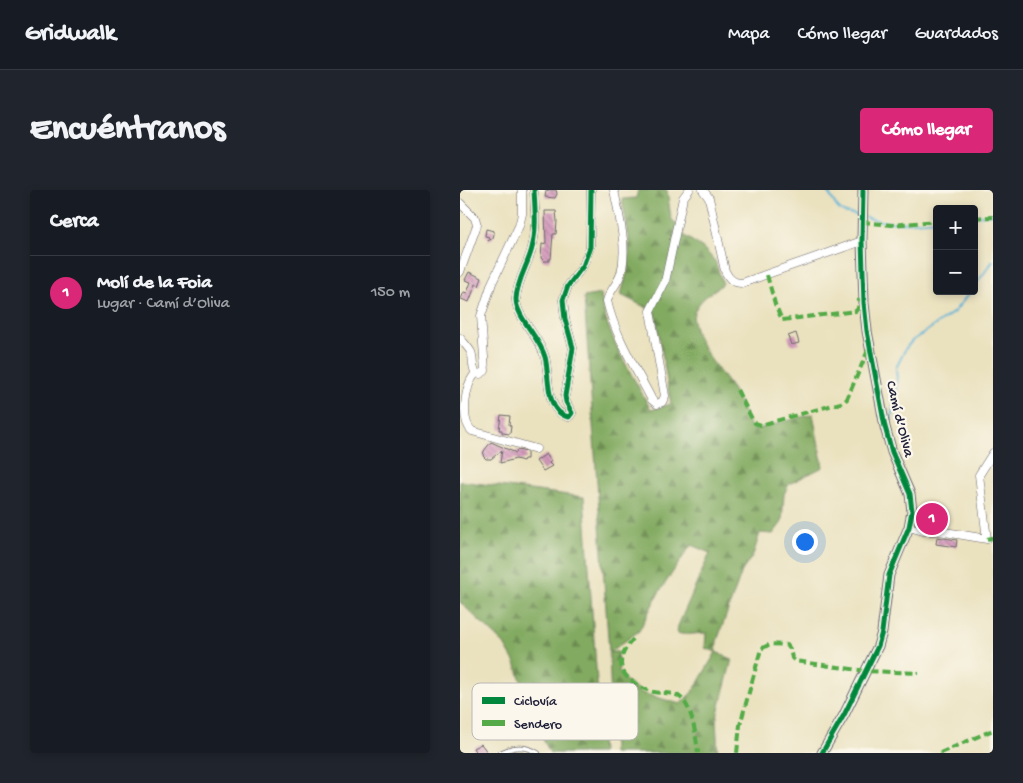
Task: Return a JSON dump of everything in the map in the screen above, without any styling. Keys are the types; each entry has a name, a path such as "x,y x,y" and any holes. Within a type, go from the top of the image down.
{"street":[{"path":"522,190 522,214 519,226 492,283 482,311 481,327 485,367 483,372 476,373 468,382 464,415 467,427 476,432 536,449"},
{"path":"534,190 534,241 519,283 516,301 521,314 543,350 553,404 562,414 569,417 572,413 565,396 573,348 565,320 563,300 568,286 583,266 590,247 591,190"},
{"path":"614,190 622,235 623,263 620,277 607,301 611,317 622,341 652,400 657,404 662,402 665,396 650,311 665,282 684,194 689,190"},
{"path":"703,190 709,198 725,272 734,282 742,283 862,241"},
{"name":"Camí d’Oliva","path":"822,753 844,715 878,646 882,632 889,575 909,527 912,511 910,494 888,440 867,331 862,241 863,190"},
{"path":"460,202 475,218 477,225 460,272"},
{"path":"460,338 470,350 473,359 473,369 476,373"},
{"path":"909,527 923,531 939,530 987,539 980,475 993,453"}],"lane":[{"path":"500,753 510,748 519,747 538,753"}],"green space":[{"path":"638,190 667,190 671,218 686,237 703,248 715,261 723,284 700,302 695,310 693,319 700,342 736,395 751,427 757,429 813,414 823,467 789,484 784,494 782,522 773,534 760,533 753,555 742,571 717,641 716,652 705,648 706,633 677,633 678,626 710,553 691,545 658,594 639,631 610,652 618,652 619,671 629,683 610,683 584,297 601,294 608,325 614,339 651,410 671,404 655,312 621,295 629,265 629,237 622,199 636,198"},
{"path":"460,481 584,497 597,683 522,683 515,663 504,644 460,602"},
{"path":"716,652 732,659 716,721 718,753 613,753 612,740 638,740 638,690 642,693 680,704 694,690"},
{"path":"544,740 601,740 602,753 550,753"}],"building":[{"path":"556,190 555,198 545,197 546,191"},
{"path":"545,211 556,211 557,221 556,234 553,234 551,259 549,261 544,261 541,258 542,244 546,243"},
{"path":"486,229 494,231 493,238 488,241 489,237 485,236"},
{"path":"469,272 482,278 479,286 476,284 469,302 461,299 464,292 467,293 471,282 465,280"},
{"path":"796,333 799,343 791,345 788,336"},
{"path":"501,415 510,416 510,434 502,433 502,430 499,430"},
{"path":"491,442 516,453 517,450 527,452 527,459 523,461 516,459 500,463 502,450 491,459 486,459 483,456 484,451"},
{"path":"546,454 552,466 543,471 536,461"},
{"path":"931,509 937,510 934,525 926,525"},
{"path":"937,537 957,540 956,547 936,544"},
{"path":"481,744 488,753 476,753 473,748"}],"waterway":[{"path":"826,190 840,210 858,215"},
{"path":"978,216 993,214"},
{"path":"866,217 883,222 933,220"},
{"path":"978,282 993,261"},
{"path":"891,420 897,381 896,368 906,348 912,341 954,312 968,295"}],"marked path":[{"path":"978,218 993,217"},
{"path":"862,222 892,225 933,221"},
{"path":"767,275 775,304 782,320 856,311 859,299"},
{"path":"737,390 752,419 755,423 761,425 844,402 869,348"},
{"path":"987,539 993,539"},
{"path":"633,639 622,656 621,663 624,674 635,683"},
{"path":"737,753 740,725 761,649 770,644 787,645 795,661 866,671 919,673"},
{"path":"638,685 654,692 671,694 681,698 691,716 698,753"},
{"path":"940,753 993,730"}],"cycle path":[{"path":"534,190 534,241 518,285 517,306 545,357 550,392 555,408 561,414 569,417 572,413 565,396 573,348 565,319 563,300 568,286 583,266 590,247 591,190"},
{"path":"822,753 844,715 878,646 882,632 889,575 909,527 912,511 910,494 892,452 885,427 867,331 862,241 863,190"}],"place":[{"name":"Molí de la Foia","path":"932,519"}]}
